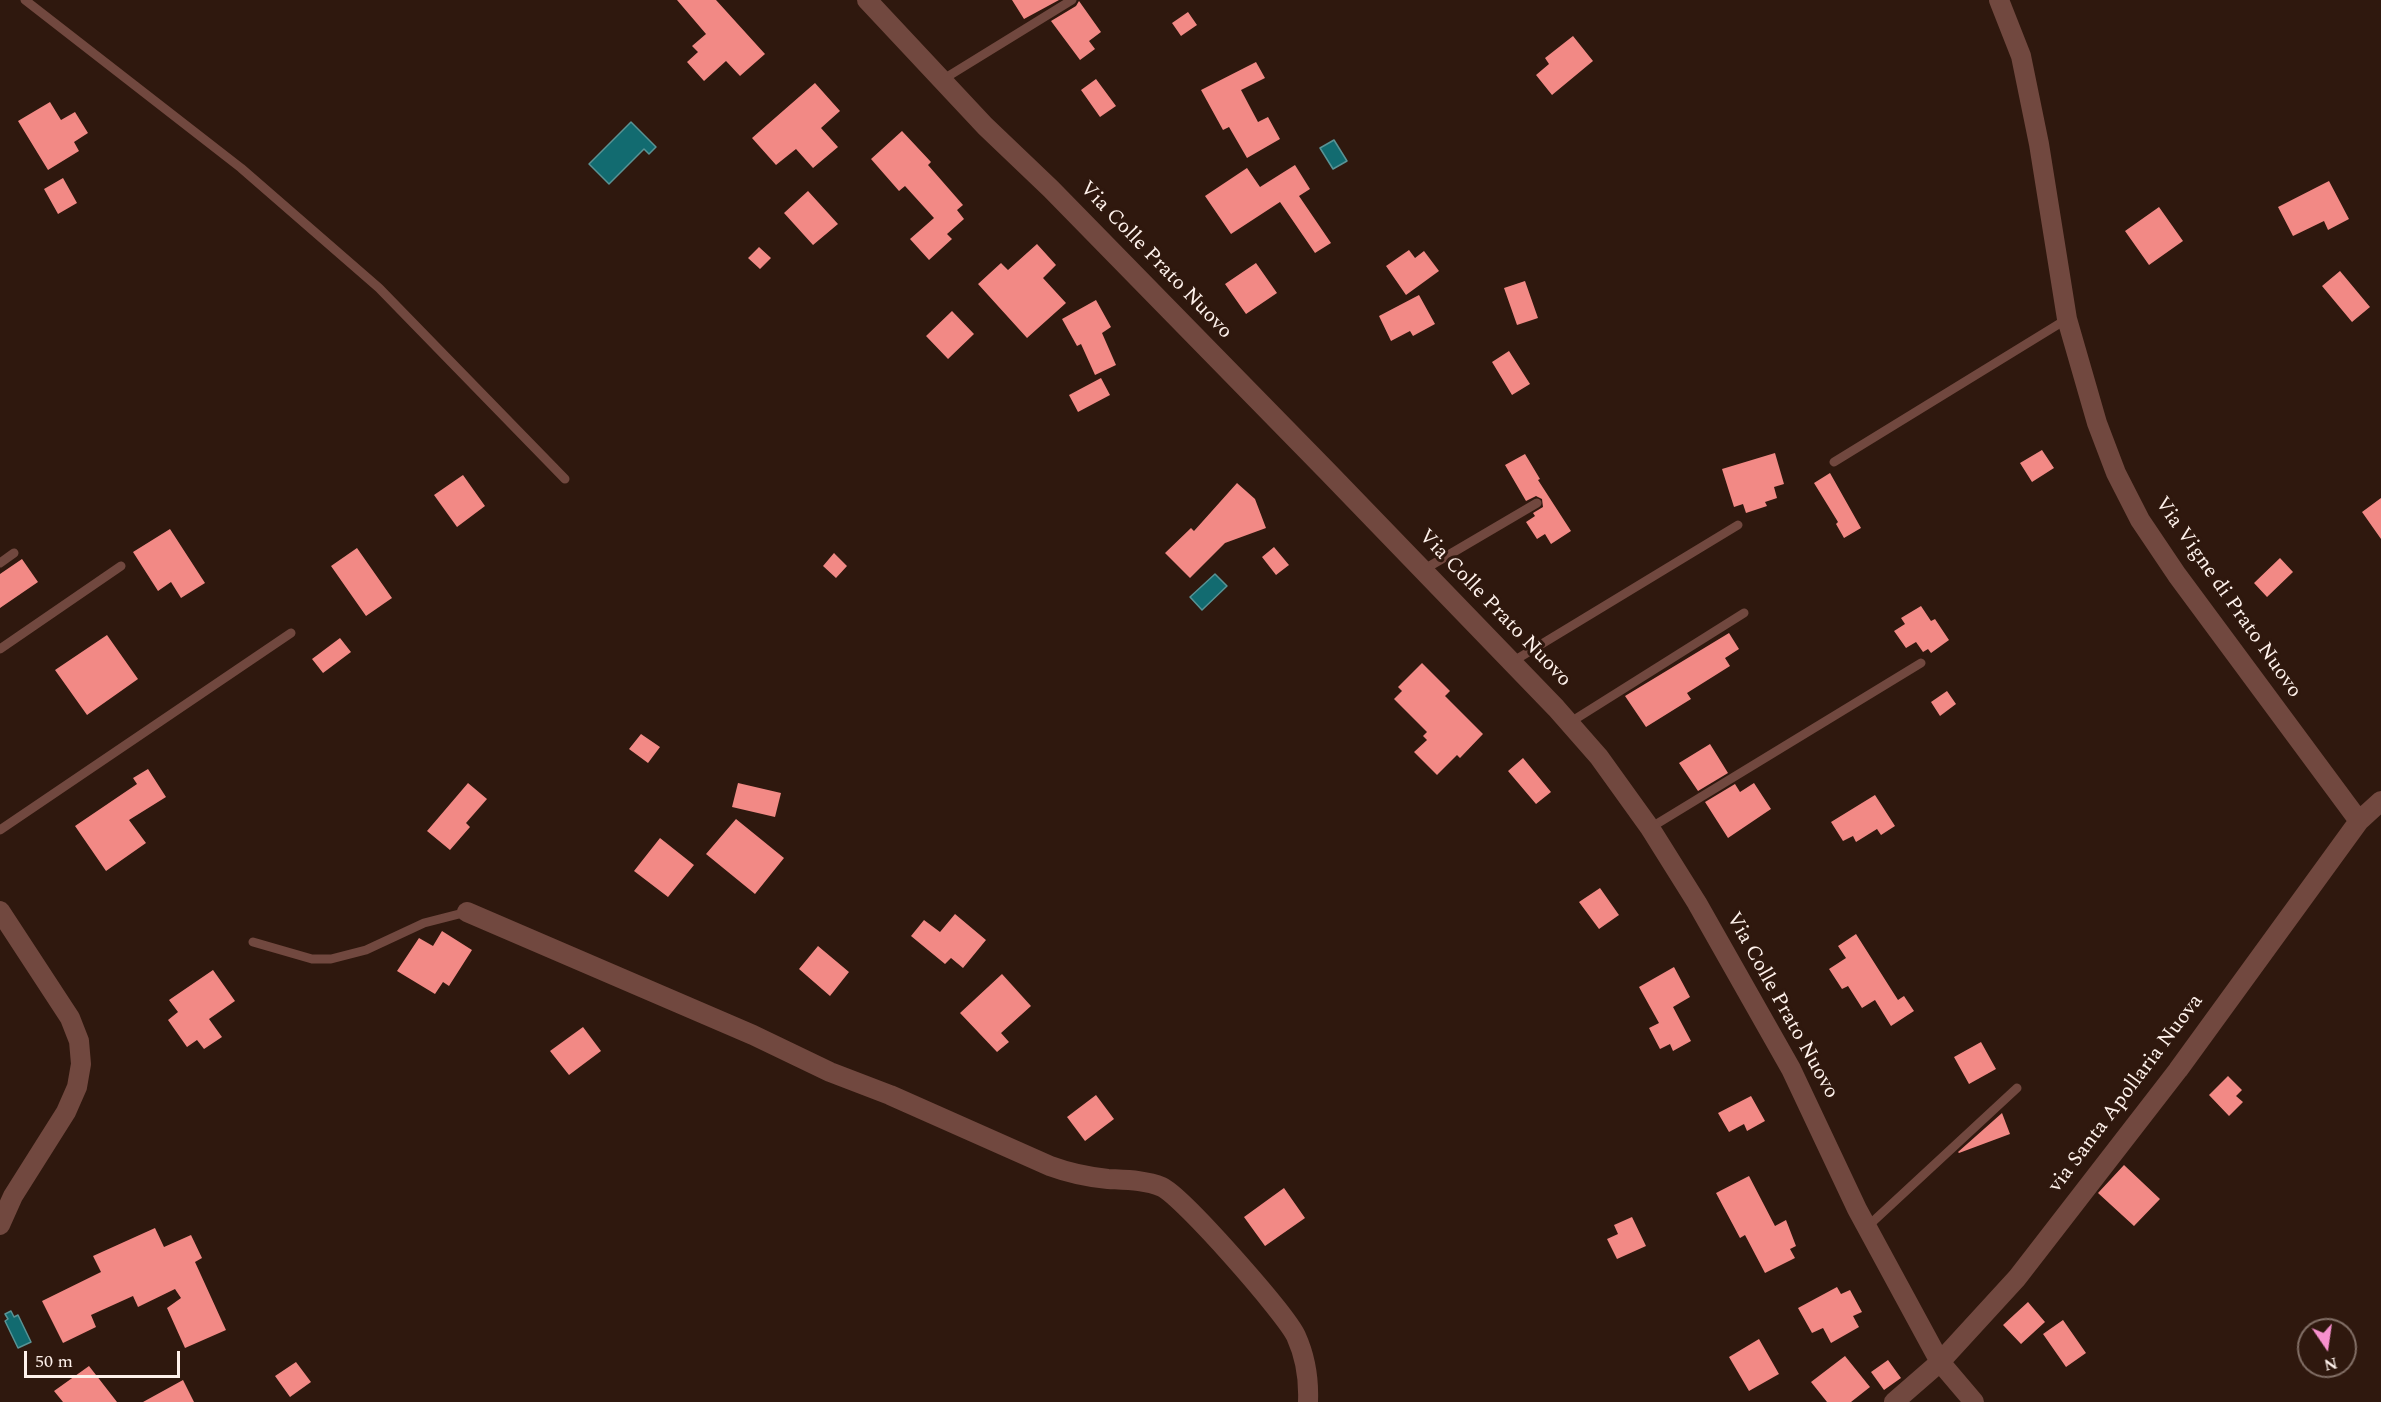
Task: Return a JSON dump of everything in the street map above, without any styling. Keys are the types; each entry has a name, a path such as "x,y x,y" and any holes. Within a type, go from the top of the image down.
{"street":[{"name":"Via Colle Prato Nuovo","path":"867,0 985,126 1113,251 1511,662 1599,758 1650,828 1697,903 1791,1069 1867,1227 1940,1362 1974,1402"},
{"name":"Via Vigne di Prato Nuovo","path":"1999,0 2021,56 2067,319 2097,423 2116,473 2140,520 2176,575 2359,821"},
{"name":"via Santa Apollaria Nuova","path":"1894,1402 1940,1362 2017,1278 2178,1070 2359,821 2381,801"},
{"path":"0,911 70,1018 79,1041 81,1064 77,1087 66,1112 22,1180 0,1225"},
{"path":"467,912 1050,1166 1085,1176 1145,1182 1165,1189 1178,1198 1208,1230 1288,1323 1307,1367 1308,1402"}],"lane":[{"path":"25,0 241,168 379,288 565,479"},
{"path":"942,80 1072,0"},
{"path":"1834,462 2067,319"},
{"path":"1423,571 1537,503"},
{"path":"1511,662 1738,525"},
{"path":"0,563 14,552"},
{"path":"0,649 121,566"},
{"path":"1569,723 1744,613"},
{"path":"0,830 291,633"},
{"path":"1650,828 1922,663"},
{"path":"253,942 312,959 331,959 366,950 424,923 467,912"},
{"path":"1867,1227 2017,1088"}],"water":[{"path":"631,122 656,147 649,154 644,149 609,184 589,164"},
{"path":"1334,140 1347,161 1333,169 1320,148"},
{"path":"1215,574 1227,586 1202,610 1190,597"},
{"path":"11,1311 14,1317 18,1315 31,1342 18,1348 5,1321 8,1319 5,1314"}],"building":[{"path":"677,0 716,0 765,54 740,76 726,61 704,81 687,62 698,52 692,46 706,34"},
{"path":"1012,0 1059,0 1024,19"},
{"path":"1079,1 1101,32 1089,41 1095,49 1080,60 1051,21 1076,6"},
{"path":"1188,12 1197,25 1181,36 1172,23"},
{"path":"1573,36 1593,61 1552,95 1536,75 1549,64 1545,58"},
{"path":"1256,62 1265,78 1241,90 1258,122 1268,117 1280,139 1247,158 1229,127 1223,130 1201,90"},
{"path":"1096,79 1116,106 1100,117 1081,90"},
{"path":"815,83 840,111 821,128 838,147 813,168 796,149 776,165 752,138"},
{"path":"50,102 61,120 75,112 88,133 74,142 79,151 48,170 18,121"},
{"path":"902,131 931,162 928,165 963,205 957,210 964,219 947,234 952,239 929,260 910,239 934,218 905,186 899,191 871,159"},
{"path":"1295,165 1310,189 1299,196 1331,243 1315,253 1280,202 1231,234 1205,196 1247,168 1260,187"},
{"path":"63,178 77,203 58,214 44,189"},
{"path":"2329,181 2349,219 2328,230 2324,221 2293,236 2278,207"},
{"path":"808,191 838,224 813,245 784,213"},
{"path":"2159,207 2183,241 2149,265 2125,231"},
{"path":"1037,244 1056,265 1043,278 1066,303 1027,338 978,284 1001,263 1008,270"},
{"path":"759,247 771,258 760,269 748,258"},
{"path":"1409,250 1415,258 1424,251 1439,271 1406,295 1386,266"},
{"path":"1256,263 1277,293 1246,314 1225,284"},
{"path":"2340,271 2370,307 2352,322 2322,286"},
{"path":"1525,281 1538,318 1517,325 1504,288"},
{"path":"1419,295 1435,324 1413,336 1410,331 1391,341 1379,316"},
{"path":"1096,300 1111,327 1102,333 1116,365 1095,375 1081,344 1077,346 1062,319"},
{"path":"952,311 974,334 948,359 926,336"},
{"path":"1509,351 1530,384 1512,395 1492,362"},
{"path":"1101,378 1110,395 1078,412 1069,395"},
{"path":"2042,450 2054,468 2032,482 2020,463"},
{"path":"1775,453 1784,484 1774,487 1777,498 1765,502 1767,506 1746,513 1743,504 1734,507 1722,469"},
{"path":"1525,454 1540,479 1538,480 1571,531 1551,544 1545,534 1537,539 1526,522 1535,516 1533,513 1543,507 1542,499 1536,496 1526,501 1505,465"},
{"path":"1830,473 1861,528 1844,538 1836,524 1838,522 1814,483"},
{"path":"463,475 485,506 457,527 434,495"},
{"path":"1237,483 1255,499 1266,528 1225,543 1190,578 1165,553 1191,528 1194,531"},
{"path":"2381,498 2381,539 2362,512"},
{"path":"170,529 205,583 181,598 171,582 158,591 133,552"},
{"path":"1274,547 1289,565 1276,575 1262,557"},
{"path":"357,548 392,598 366,616 331,566"},
{"path":"834,553 847,566 836,578 823,566"},
{"path":"2280,558 2293,572 2267,597 2254,583"},
{"path":"22,559 38,582 0,608 0,574"},
{"path":"1921,606 1931,621 1935,619 1949,640 1931,653 1928,649 1923,652 1916,642 1906,648 1894,631 1905,624 1901,618"},
{"path":"1729,633 1739,649 1725,658 1730,666 1687,693 1691,699 1646,727 1625,696"},
{"path":"107,635 138,679 87,715 55,670"},
{"path":"340,638 351,652 323,673 312,659"},
{"path":"1422,663 1450,691 1445,696 1483,734 1460,758 1457,755 1437,775 1414,752 1427,740 1423,736 1427,732 1394,699 1402,691 1398,687"},
{"path":"1947,691 1956,704 1940,716 1931,702"},
{"path":"641,734 660,747 648,763 629,749"},
{"path":"1710,744 1728,773 1698,791 1679,763"},
{"path":"1523,758 1551,792 1536,804 1508,771"},
{"path":"148,769 166,797 129,820 146,843 106,871 75,826 137,784 133,778"},
{"path":"468,783 487,799 466,823 470,827 450,850 427,831"},
{"path":"738,783 781,793 775,817 732,807"},
{"path":"1754,783 1771,809 1728,838 1705,802 1735,784 1740,792"},
{"path":"1875,795 1895,826 1881,835 1877,829 1856,842 1853,836 1843,841 1831,822"},
{"path":"736,819 784,858 755,894 706,854"},
{"path":"660,838 694,865 668,897 634,871"},
{"path":"1600,888 1619,915 1599,929 1579,902"},
{"path":"955,914 986,940 963,968 951,958 945,964 911,936 924,920 940,932"},
{"path":"442,931 472,950 449,986 443,982 435,994 397,971 419,938 433,946"},
{"path":"1856,934 1898,1000 1904,996 1914,1011 1891,1026 1875,1000 1862,1008 1848,986 1842,989 1829,969 1846,958 1838,946"},
{"path":"818,946 849,972 830,996 799,969"},
{"path":"1674,967 1690,997 1673,1007 1691,1041 1673,1051 1670,1044 1660,1049 1649,1028 1659,1023 1639,987"},
{"path":"213,970 235,1001 209,1019 222,1037 204,1049 197,1040 187,1047 168,1020 178,1012 169,1000"},
{"path":"1002,974 1031,1006 1001,1033 1009,1042 997,1052 960,1013"},
{"path":"583,1027 601,1051 569,1075 550,1051"},
{"path":"1981,1042 1996,1069 1969,1084 1954,1057"},
{"path":"2228,1076 2242,1090 2236,1096 2243,1102 2229,1116 2209,1095"},
{"path":"1096,1095 1114,1119 1085,1141 1067,1117"},
{"path":"1751,1096 1765,1121 1747,1131 1744,1124 1729,1132 1718,1113"},
{"path":"2002,1113 2010,1134 1958,1152"},
{"path":"2124,1165 2160,1199 2134,1226 2098,1193"},
{"path":"1749,1176 1775,1226 1786,1220 1796,1246 1790,1249 1795,1258 1765,1273 1745,1235 1740,1238 1716,1193"},
{"path":"1284,1188 1305,1218 1265,1246 1244,1217"},
{"path":"1632,1217 1646,1246 1617,1259 1607,1239 1618,1234 1614,1225"},
{"path":"155,1228 164,1247 191,1235 202,1258 195,1262 226,1330 185,1348 167,1308 181,1298 175,1289 138,1307 133,1296 91,1315 96,1327 63,1343 42,1301 101,1272 93,1256"},
{"path":"1837,1287 1841,1294 1850,1290 1862,1312 1853,1316 1859,1327 1831,1343 1823,1328 1812,1333 1798,1308"},
{"path":"2028,1302 2045,1322 2021,1344 2003,1325"},
{"path":"2063,1320 2086,1353 2066,1367 2043,1334"},
{"path":"1759,1339 1779,1374 1749,1391 1729,1357"},
{"path":"1845,1356 1870,1387 1851,1402 1827,1402 1811,1382"},
{"path":"1888,1360 1901,1378 1884,1390 1871,1372"},
{"path":"296,1362 311,1382 290,1397 275,1376"},
{"path":"89,1366 117,1402 63,1402 54,1391"},
{"path":"183,1380 194,1402 143,1402"}]}
